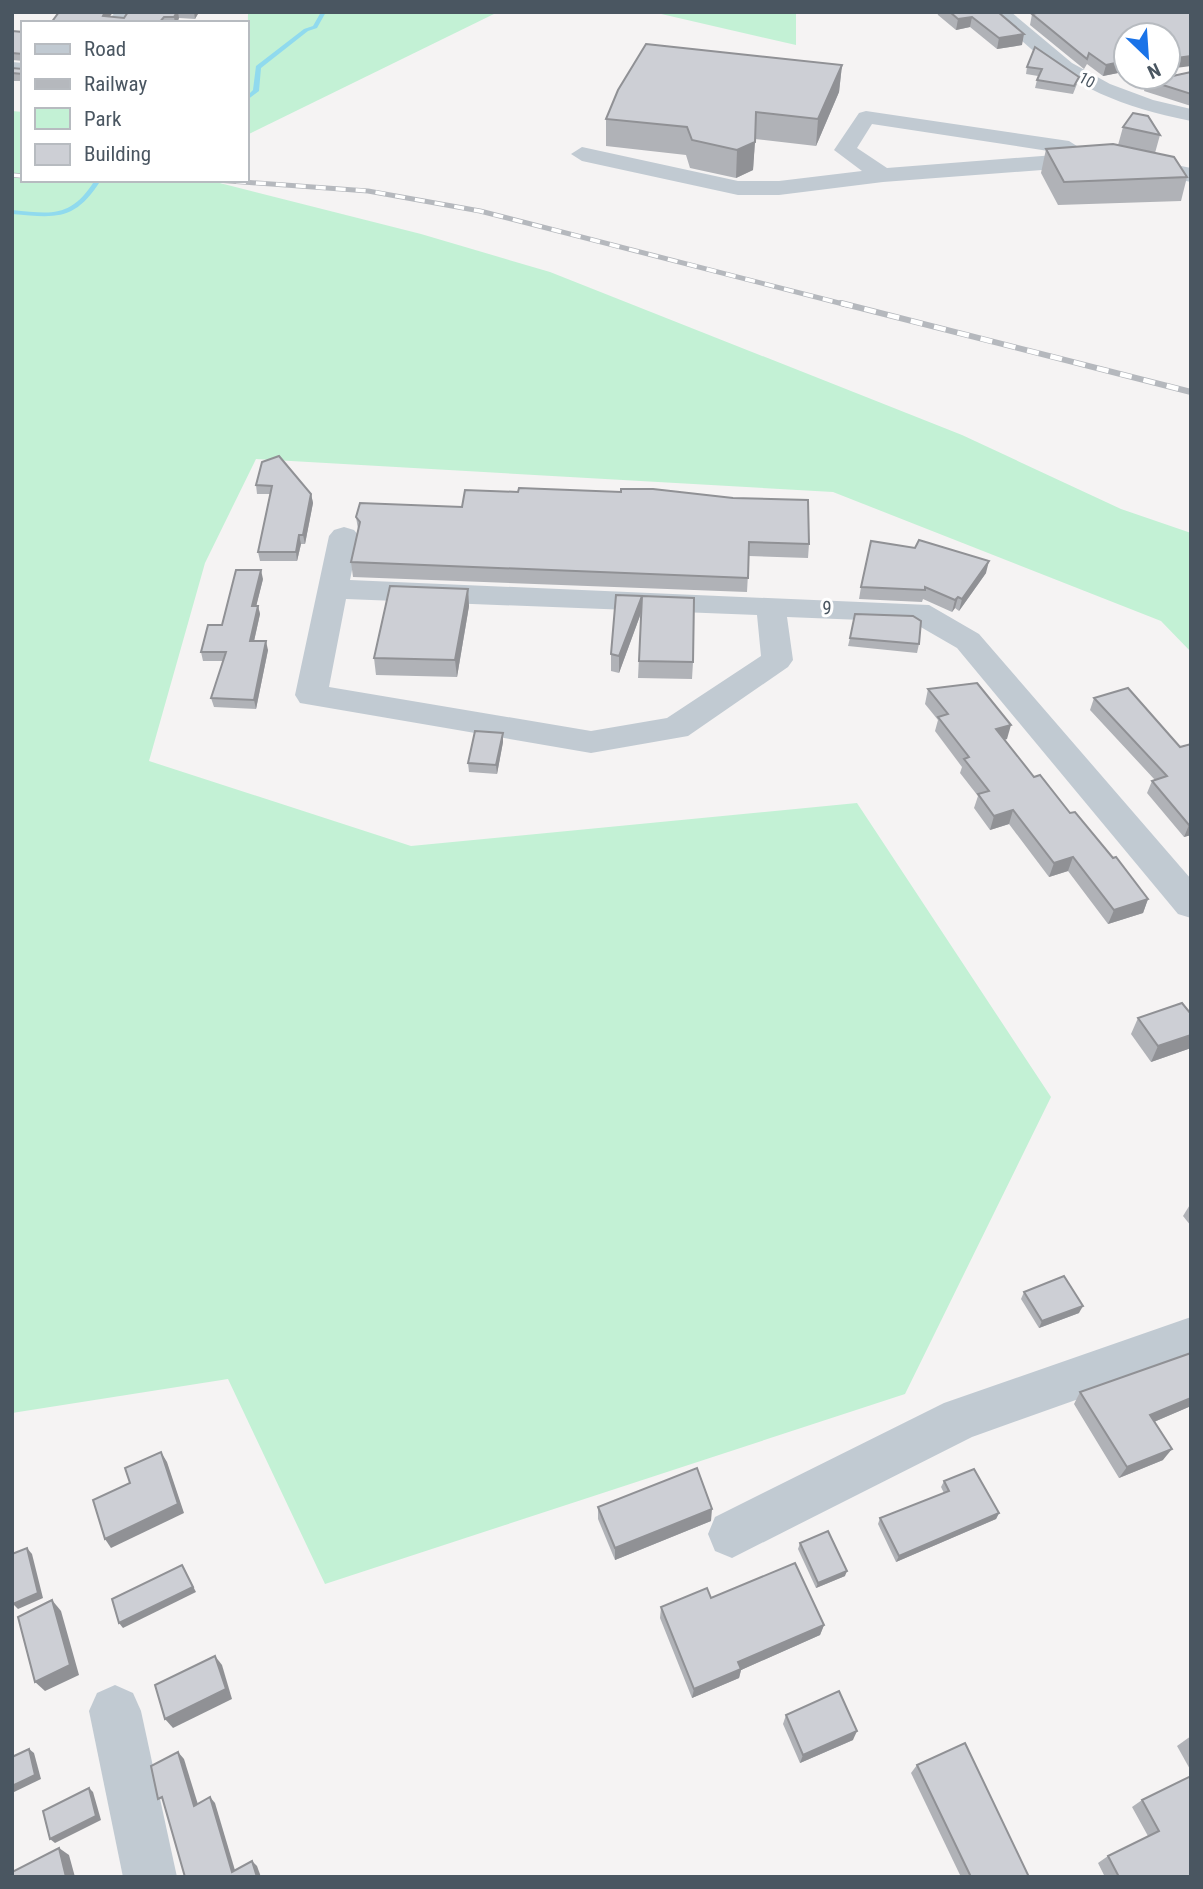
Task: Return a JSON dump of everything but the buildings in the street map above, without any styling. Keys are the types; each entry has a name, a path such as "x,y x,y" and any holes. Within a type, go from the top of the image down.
{"street":[{"path":"1004,16 1032,16"},
{"name":"10","path":"1004,16 1073,73 1103,89 1149,107 1191,115"},
{"path":"1103,89 1112,87"},
{"path":"883,175 845,150 866,117 1054,144 1191,175"},
{"path":"582,154 738,188 779,188 883,175 1107,158"},
{"path":"344,536 311,695 590,742 676,729 777,660 771,606"},
{"name":"9","path":"334,589 918,612 968,641 1191,904"},
{"path":"732,1534 960,1419 1191,1338"},
{"path":"115,1711 150,1877"}],"green space":[{"path":"248,12 498,12 248,135"},
{"path":"640,12 796,12 796,45 657,13"},
{"path":"12,111 21,112 21,182 216,182 421,234 550,272 962,435 1121,509 1191,533 1191,652 1161,621 833,492 256,459 205,563 149,761 411,846 857,803 1051,1097 905,1394 325,1584 228,1379 12,1413"}],"waterway":[{"path":"248,97 256,91 258,67 306,30 315,27 324,12"},
{"path":"12,212 62,213 81,203 97,182"}],"railway":[{"path":"12,175 21,176"},
{"path":"244,182 368,191 480,211 847,305"},
{"path":"841,303 1191,392"}]}
